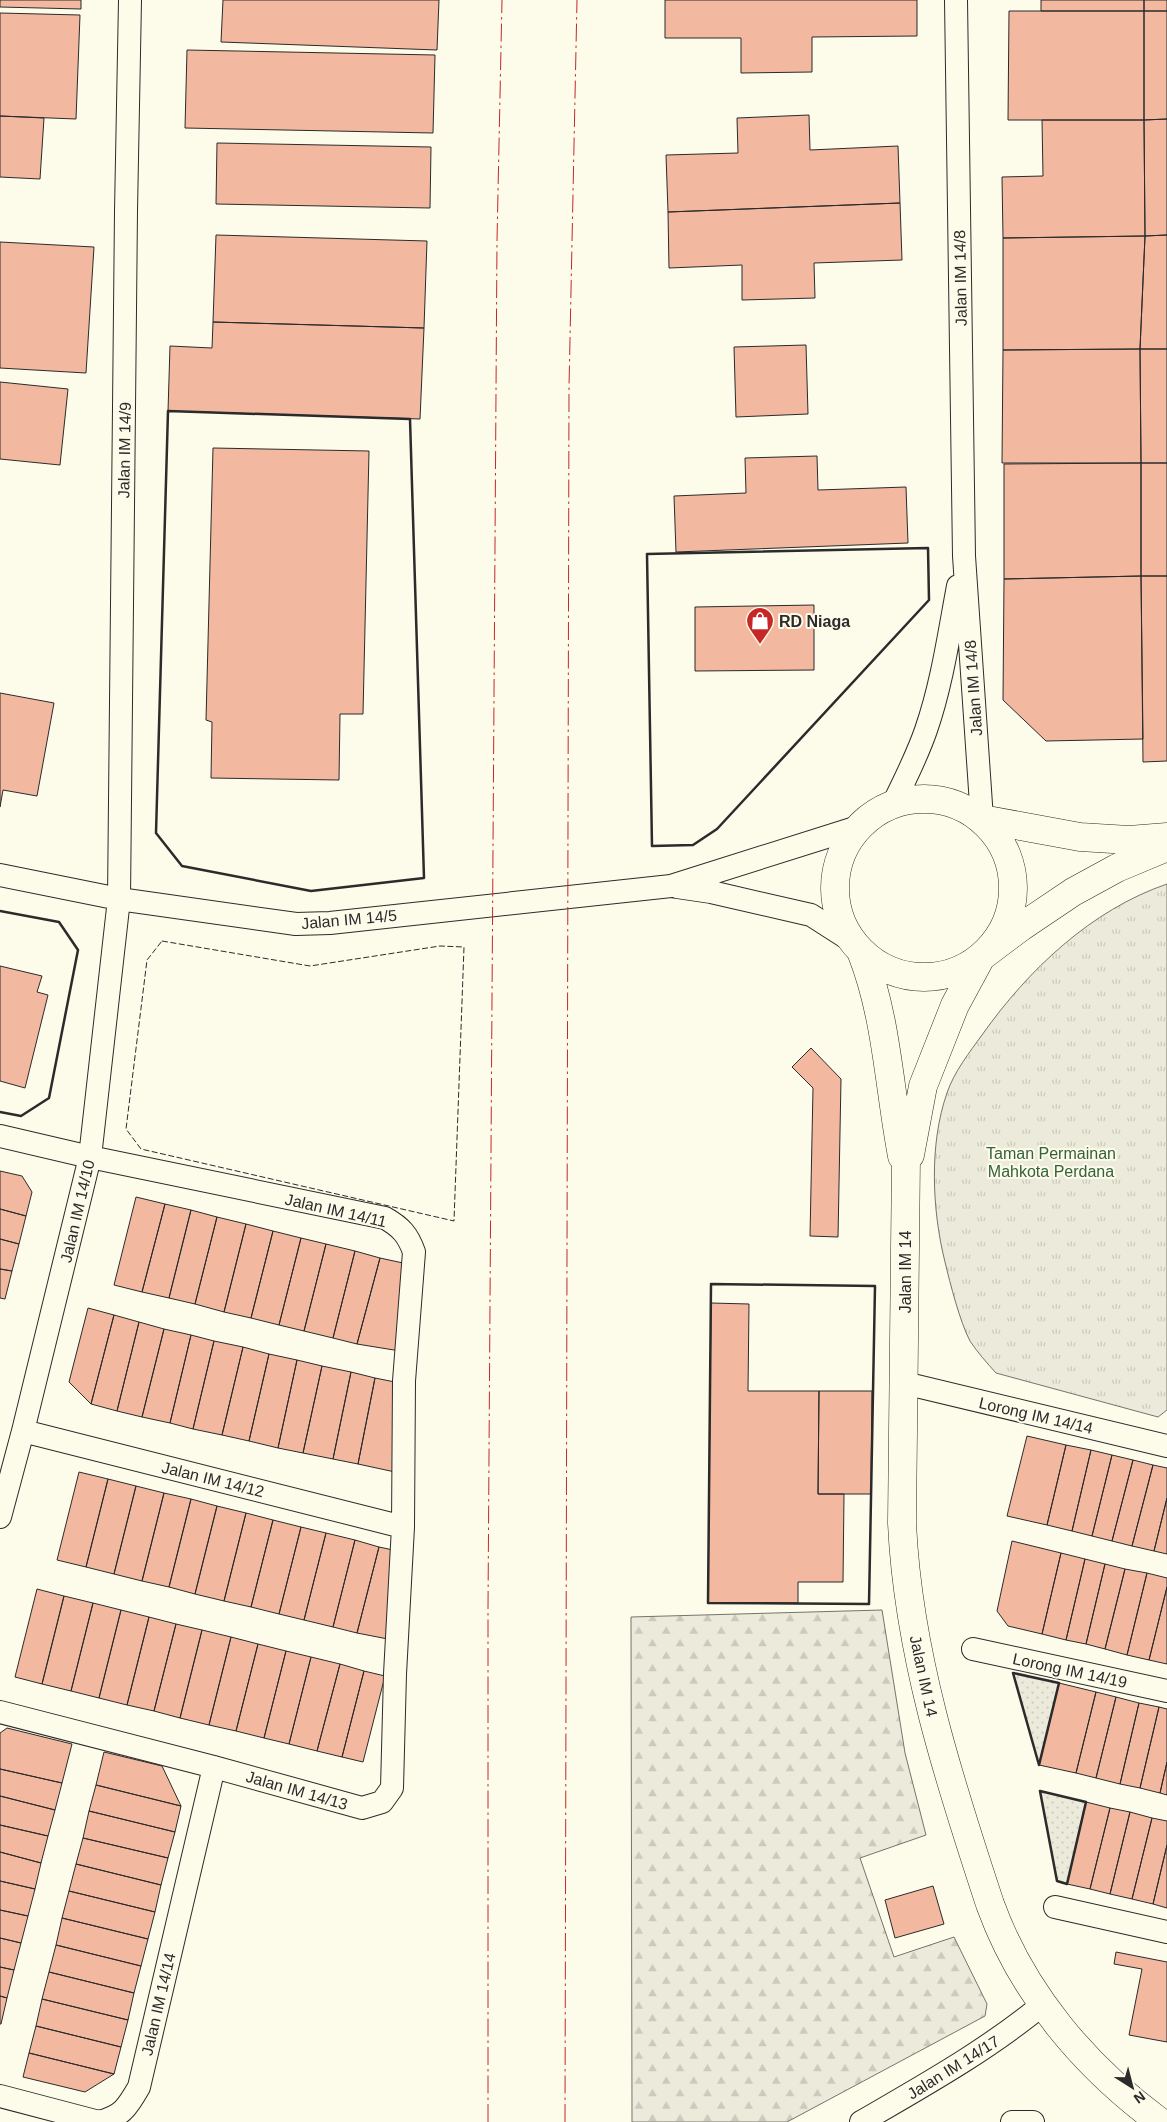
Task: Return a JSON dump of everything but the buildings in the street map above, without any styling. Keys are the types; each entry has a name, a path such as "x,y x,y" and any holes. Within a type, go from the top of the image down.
{"street":[{"name":"Jalan IM 14/9","path":"119,899 130,0"},
{"name":"Jalan IM 14/8","path":"956,0 964,556 982,819"},
{"name":"Jalan IM 14/8","path":"893,804 927,728 947,646 964,556"},
{"path":"982,819 997,836 1008,856 1013,878 1013,901 1007,923 995,942 981,957 955,1005 941,1038 923,1086 910,1155 906,1158 902,1156 893,1109 879,1008 871,976 840,922 835,902 834,882 838,862 843,850 858,827 874,814 893,804 913,799 934,799 954,804 982,819 1080,837 1129,840 1167,837"},
{"path":"671,886 858,827"},
{"path":"671,886 720,894 810,915 856,947 877,965 894,973 921,978 948,974 966,968 1021,927 1073,892 1118,868 1167,848"},
{"name":"Jalan IM 14/5","path":"0,876 119,899 296,924 330,923 671,886"},
{"name":"Jalan IM 14/10","path":"0,1517 23,1432 90,1157 119,899"},
{"name":"Jalan IM 14/11","path":"0,1136 90,1157 385,1218 400,1227 410,1238 414,1252 404,1381 403,1527"},
{"name":"Jalan IM 14","path":"906,1158 904,1554 914,1627 930,1705 963,1822 998,1926 1019,1968 1042,2005 1091,2063 1136,2104 1160,2122"},
{"name":"Lorong IM 14/14","path":"904,1383 1167,1446"},
{"name":"Jalan IM 14/12","path":"23,1432 403,1527"},
{"name":"Jalan IM 14/13","path":"0,1712 214,1766 362,1808 382,1802 392,1788 395,1674 403,1527"},
{"name":"Lorong IM 14/19","path":"973,1649 1167,1691"},
{"name":"Jalan IM 14/14","path":"0,2096 99,2122 114,2118 128,2106 139,2087 214,1766"},
{"path":"1055,1907 1167,1932"},
{"name":"Jalan IM 14/17","path":"861,2122 932,2081 1007,2034 1042,2005"},
{"path":"1012,2122 1032,2122"}],"green space":[{"name":"Taman Permainan Mahkota Perdana","path":"1167,884 1167,1410 1158,1417 996,1373 970,1341 959,1313 937,1221 934,1177 937,1134 941,1113 950,1085 967,1056 1000,1011 1041,966 1087,926 1112,909 1139,895"},
{"path":"882,1610 905,1753 926,1835 860,1858 894,1957 954,1937 987,2004 985,2016 787,2122 632,2122 631,1617"},
{"path":"1013,1673 1059,1683 1039,1765"},
{"path":"1040,1791 1086,1802 1067,1884 1057,1881"}],"fence":[{"path":"162,941 310,966 440,946 464,947 454,1221 141,1149 126,1129 147,960 162,941"}],"wall":[{"path":"168,411 410,419 424,878 311,891 182,866 156,833 168,411"},
{"path":"928,548 929,600 717,829 693,845 652,846 647,554 928,548"},
{"path":"0,911 59,922 78,950 49,1098 21,1116 0,1112"},
{"path":"711,1284 875,1286 869,1604 708,1603 711,1284"},
{"path":"1013,1673 1059,1683 1039,1765 1013,1673"},
{"path":"1040,1791 1086,1802 1067,1884 1057,1881 1040,1791"}],"power":[{"path":"488,2122 488,1608 497,241 502,0"},
{"path":"565,2122 569,388 577,0"}],"place":[{"name":"RD Niaga","path":"760,645"}]}
